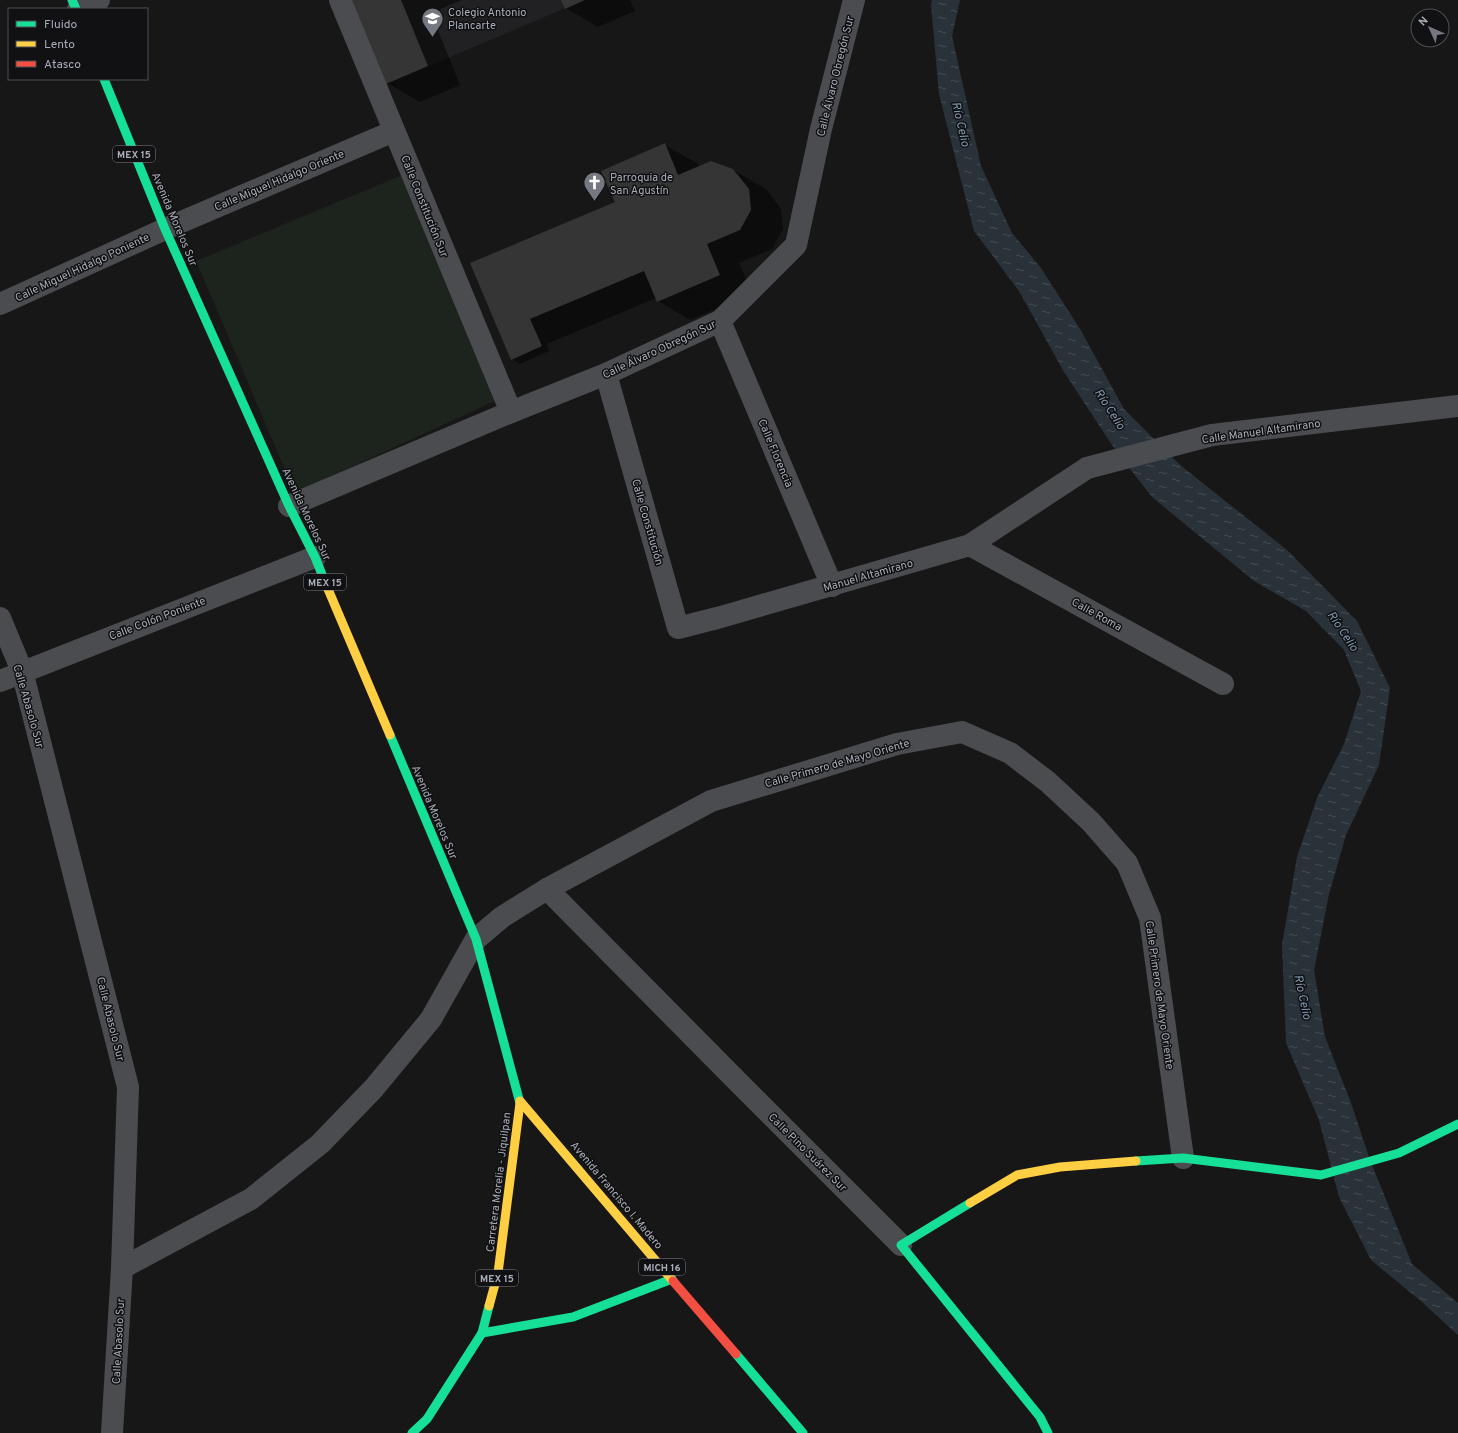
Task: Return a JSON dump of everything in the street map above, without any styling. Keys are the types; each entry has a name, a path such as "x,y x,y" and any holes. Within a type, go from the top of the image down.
{"main road":[{"name":"Avenida Morelos Sur","path":"104,80 164,229 289,506 315,557 476,939 520,1101"},
{"name":"Avenida Francisco I. Madero","path":"520,1101 803,1433"},
{"name":"Carretera Morelia - Jiquilpan","path":"412,1433 427,1419 482,1333 498,1273 520,1101"},
{"path":"901,1245 1017,1175 1060,1167 1183,1158 1321,1175 1400,1153 1458,1124"},
{"name":"Calle Pino Suárez Sur","path":"901,1245 1040,1417 1048,1433"},
{"path":"482,1333 574,1317 672,1278"}],"street":[{"path":"79,8 99,0"},
{"name":"Calle Constitución Sur","path":"340,0 511,412"},
{"name":"Calle Álvaro Obregón Sur","path":"289,506 511,412 606,374 720,321 796,244 821,129 854,0"},
{"name":"Calle Miguel Hidalgo Oriente","path":"164,229 394,131"},
{"name":"Calle Miguel Hidalgo Poniente","path":"0,304 164,229"},
{"name":"Calle Florencia","path":"720,321 832,586"},
{"name":"Calle Constitución","path":"606,374 678,628 721,618"},
{"name":"Calle Manuel Altamirano","path":"1010,519 1086,468 1212,435 1458,406"},
{"name":"Manuel Altamirano","path":"721,618 970,545 1010,519"},
{"name":"Calle Roma","path":"970,545 1223,684"},
{"name":"Calle Colón Poniente","path":"0,680 315,557"},
{"name":"Calle Abasolo Sur","path":"0,618 22,671 128,1087 122,1268 112,1433"},
{"name":"Calle Primero de Mayo Oriente","path":"476,939 502,917 547,889 711,801 897,744 962,732 1010,753 1048,782 1091,822 1126,863 1150,918 1183,1158"},
{"name":"Calle Pino Suárez Sur","path":"547,889 734,1079 901,1245"},
{"path":"122,1268 251,1199 320,1144 374,1088 431,1019 476,939"}],"shaded area":[{"name":"Colegio Antonio Plancarte","path":"351,0 585,0 386,84"},
{"path":"412,171 512,393 295,493 196,261"}],"water":[{"name":"Río Celio","path":"932,0 960,0 952,36 981,166 1012,233 1041,268 1080,329 1124,409 1180,465 1287,550 1357,621 1390,688 1379,765 1346,835 1329,894 1314,970 1325,1037 1350,1100 1370,1160 1412,1264 1458,1303 1458,1335 1422,1302 1371,1260 1339,1197 1319,1120 1286,1043 1282,945 1297,857 1317,798 1344,744 1361,691 1344,650 1306,611 1254,581 1152,497 1116,451 1064,372 1019,291 974,231 939,94 931,5"}],"building":[{"path":"351,0 401,0 428,66 386,84"},
{"path":"561,0 585,0 565,9"},
{"path":"665,143 678,175 711,161 733,169 749,189 751,210 740,230 707,244 720,275 657,302 644,271 530,319 542,346 511,360 470,263 615,202 601,171"}],"traffic: fast":[{"path":"72,0 76,8"},
{"path":"104,80 165,229 289,506 315,557 325,582"},
{"path":"390,735 476,939 520,1103"},
{"path":"1136,1161 1183,1158 1321,1175 1399,1153 1458,1124"},
{"path":"970,1203 901,1245 1040,1417 1048,1433"},
{"path":"482,1333 573,1317 672,1279"},
{"path":"412,1433 427,1419 482,1333 489,1306"},
{"path":"736,1354 803,1433"}],"traffic: slow":[{"path":"325,582 390,735"},
{"path":"520,1101 673,1281"},
{"path":"489,1306 498,1273 520,1103"},
{"path":"970,1203 1017,1175 1060,1167 1136,1161"}],"traffic: jam":[{"path":"673,1281 736,1354"}],"place":[{"name":"Colegio Antonio Plancarte","path":"432,38"},
{"name":"Parroquia de San Agustín","path":"594,202"}]}
